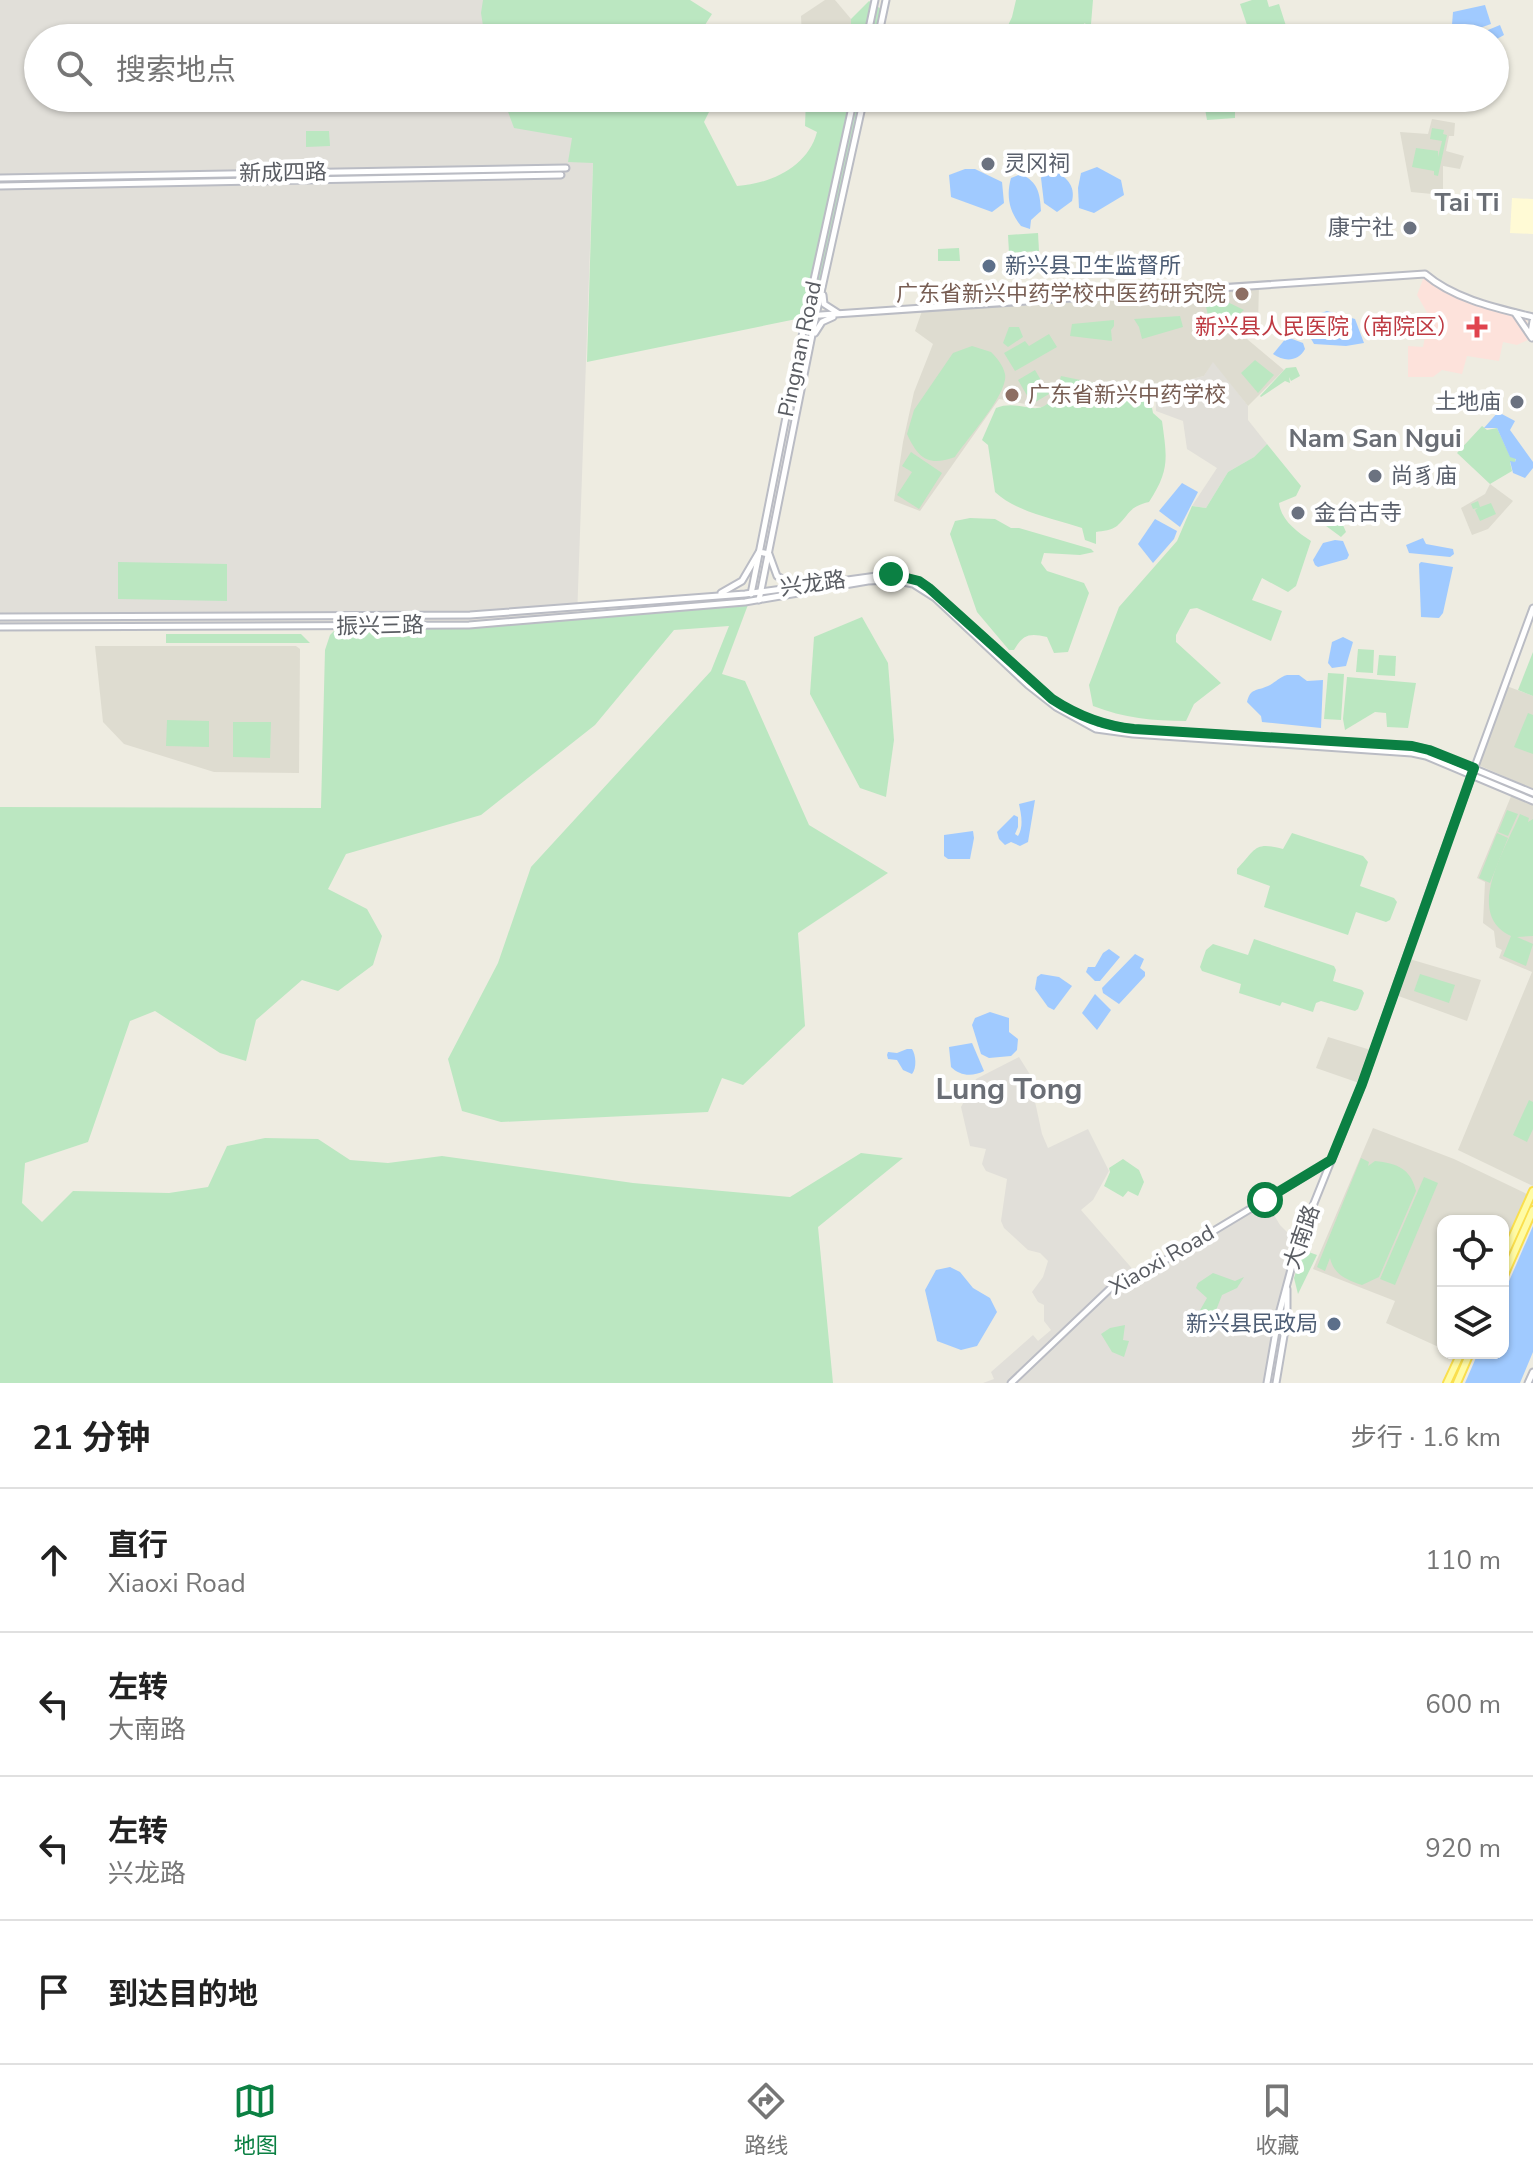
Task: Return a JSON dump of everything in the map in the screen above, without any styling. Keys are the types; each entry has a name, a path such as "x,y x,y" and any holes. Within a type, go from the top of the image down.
{"main road":[{"path":"870,24 875,0"},
{"path":"881,24 886,0"},
{"name":"Pingnan Road","path":"749,602 806,316 851,112"},
{"name":"Pingnan Road","path":"759,600 822,286 861,112"},
{"name":"新成四路","path":"0,178 566,168"},
{"name":"新成四路","path":"0,186 561,175"},
{"path":"806,316 1425,274 1437,285 1475,301 1533,319 1533,338"},
{"path":"822,286 824,304 835,312 843,313"},
{"path":"1511,311 1521,318 1533,338"},
{"path":"811,341 822,322 843,313"},
{"path":"1525,315 1533,338"},
{"path":"716,595 742,581 759,552 769,554 777,576 800,587"},
{"name":"兴龙路","path":"751,593 891,574 919,581 943,598 1052,699 1096,723 1134,729 1412,746 1429,750 1533,793"},
{"name":"兴龙路","path":"759,600 868,581 903,581 935,598 1044,698 1096,729 1412,753 1533,801"},
{"name":"振兴三路","path":"0,617 470,615 751,593"},
{"name":"振兴三路","path":"0,627 484,624 759,600"},
{"name":"大南路","path":"1267,1383 1287,1281 1302,1232 1362,1084 1533,608"},
{"path":"369,615 369,627"},
{"name":"Xiaoxi Road","path":"1011,1383 1116,1283 1167,1259 1331,1160"},
{"path":"1509,1245 1533,1191"},
{"path":"1509,1264 1533,1210"},
{"name":"大南路","path":"1276,1383 1287,1318 1287,1281"},
{"path":"1447,1383 1458,1359"},
{"path":"1457,1383 1467,1359"},
{"path":"1528,1383 1533,1372"}],"shaded area":[{"path":"0,0 592,0 592,24 24,24 24,112 593,112 577,618 479,624 0,625"},
{"path":"825,0 835,0 851,19 851,24 801,24 801,16"},
{"path":"1432,119 1455,123 1454,136 1449,136 1446,151 1464,156 1460,169 1443,166 1443,195 1411,192 1400,132 1428,134"},
{"path":"1512,198 1533,199 1533,234 1510,233"},
{"name":"新兴县人民医院（南院区）","path":"1425,274 1437,285 1475,301 1525,315 1532,338 1517,345 1503,342 1499,361 1467,356 1462,374 1442,370 1433,377 1408,377 1408,346 1423,347 1429,316 1417,295"},
{"name":"广东省新兴中药学校","path":"1259,285 1258,324 1247,339 1284,370 1248,406 1213,362 1204,376 1155,388 1041,407 999,399 920,511 894,501 914,392 933,344 915,331 923,308"},
{"path":"1213,361 1248,406 1248,420 1267,444 1254,457 1228,472 1206,508 1192,506 1217,468 1187,449 1183,421 1156,411 1155,388 1204,376"},
{"path":"1490,484 1513,501 1488,529 1472,535 1461,508 1485,494"},
{"path":"95,646 296,646 300,649 299,773 214,772 124,744 103,722"},
{"path":"1504,685 1533,696 1533,1186 1458,1150 1532,972 1499,958 1502,950 1496,947 1494,931 1483,923 1485,882 1477,878 1517,782 1474,763"},
{"path":"1406,958 1481,980 1467,1021 1393,994"},
{"path":"1328,1037 1374,1051 1362,1084 1316,1068"},
{"path":"1019,1057 1039,1089 1034,1097 1048,1148 1088,1129 1109,1171 1093,1200 1081,1210 1136,1273 1167,1259 1265,1200 1280,1225 1298,1243 1287,1281 1267,1383 983,1383 994,1379 991,1372 1033,1335 1038,1341 1051,1330 1044,1321 1044,1305 1032,1292 1043,1277 1048,1261 1040,1253 1028,1250 1004,1228 1001,1221 1007,1179 986,1171 982,1164 986,1149 970,1146 961,1107 976,1079"},
{"path":"1373,1128 1454,1159 1531,1196 1509,1245 1509,1215 1437,1215 1437,1346 1386,1323 1395,1301 1313,1269"}],"green space":[{"path":"483,0 690,0 712,14 706,24 483,24"},
{"path":"1016,0 1093,0 1091,24 1009,24"},
{"path":"1267,0 1269,7 1279,4 1285,24 1247,24 1240,4"},
{"path":"869,1 884,11 881,24 851,24 851,19"},
{"path":"508,112 709,112 704,122 737,186 774,177 805,155 817,132 805,126 806,112 861,112 816,315 587,362 593,163 568,162 572,138 514,128"},
{"path":"1206,112 1235,112 1235,118 1207,120"},
{"path":"1432,128 1444,130 1443,134 1447,135 1438,176 1434,175 1434,171 1412,167 1416,148 1438,151 1438,157 1442,141 1430,139"},
{"path":"306,131 329,131 330,146 306,147"},
{"path":"1038,233 1039,251 1009,253 1008,235"},
{"path":"959,248 960,261 938,261 938,249"},
{"path":"1215,296 1244,310 1213,338 1205,302"},
{"path":"1180,316 1183,327 1142,339 1134,319"},
{"path":"1114,320 1112,341 1070,336 1072,324"},
{"path":"1009,327 1019,327 1023,337 1008,347 1003,343"},
{"path":"1049,334 1057,347 1015,371 1004,353 1025,341 1029,346"},
{"path":"972,346 991,352 1001,365 1005,374 1000,393 955,457 938,461 925,458 915,449 907,434 914,410 953,353"},
{"path":"1255,360 1274,375 1258,393 1241,373"},
{"path":"1296,367 1300,376 1291,381 1289,377 1290,383 1285,381 1260,396 1286,368"},
{"path":"1035,370 1049,394 1032,404 1018,380"},
{"path":"1061,376 1095,383 1132,384 1134,396 1151,403 1153,413 1162,421 1165,463 1156,491 1149,502 1133,508 1117,526 1096,532 1096,544 1085,540 1082,528 1025,510 995,492 988,445 982,440 996,408 1007,405 1042,407 1049,403"},
{"path":"1482,426 1487,430 1497,428 1510,456 1516,458 1515,462 1510,462 1512,471 1490,484 1457,453"},
{"path":"1267,444 1301,486 1296,496 1279,503 1280,509 1295,530 1311,541 1296,586 1288,592 1262,578 1252,600 1282,611 1271,641 1197,608 1190,609 1176,635 1176,642 1221,683 1194,704 1186,721 1139,718 1093,706 1089,685 1119,607 1177,541 1192,506 1206,508 1228,472 1254,457"},
{"path":"911,452 942,473 919,509 897,495 912,472 902,466"},
{"path":"1478,501 1480,507 1491,503 1496,514 1480,521 1475,510 1478,508 1473,509 1471,504"},
{"path":"1336,509 1346,532 1341,537 1317,516"},
{"path":"995,519 1011,528 1094,552 1080,555 1044,553 1041,563 1047,571 1084,583 1089,593 1068,652 1054,653 1047,637 1036,635 1024,638 1014,650 1009,650 977,612 950,534 955,521"},
{"path":"118,562 227,564 227,601 118,599"},
{"path":"749,602 722,674 745,681 809,825 888,873 798,933 805,1026 743,1085 722,1078 708,1112 501,1122 462,1111 448,1059 498,963 531,867 711,671 729,626 674,630 595,725 481,815 346,854 328,889 367,909 382,936 373,965 338,991 302,980 256,1020 246,1061 220,1053 155,1011 130,1021 88,1142 25,1163 22,1203 42,1222 73,1191 169,1193 208,1187 227,1146 265,1138 318,1139 350,1160 388,1163 442,1156 633,1183 790,1197 861,1153 903,1158 818,1227 833,1383 0,1383 0,807 321,808 325,650 330,635 338,627 479,624"},
{"path":"862,617 888,663 894,740 886,797 860,788 810,694 814,637"},
{"path":"166,634 301,634 310,643 166,643"},
{"path":"1358,649 1374,650 1373,673 1356,672"},
{"path":"1533,652 1533,696 1518,690"},
{"path":"1379,655 1396,656 1395,676 1377,675"},
{"path":"1328,673 1344,674 1341,720 1324,719"},
{"path":"1347,677 1416,683 1408,728 1387,727 1386,713 1375,712 1345,730 1343,719"},
{"path":"1528,713 1533,715 1533,754 1514,747"},
{"path":"167,720 209,721 209,747 166,746"},
{"path":"233,722 271,722 270,758 233,757"},
{"path":"1507,810 1518,814 1508,836 1498,832"},
{"path":"1520,814 1529,818 1528,822 1533,819 1533,936 1517,937 1533,944 1526,966 1503,956 1511,936 1497,926 1490,912 1489,897 1498,862"},
{"path":"1292,833 1363,856 1368,862 1360,886 1394,898 1397,902 1390,920 1386,922 1356,912 1348,935 1264,907 1270,886 1237,874 1237,869 1256,848 1283,849"},
{"path":"1497,833 1508,838 1490,883 1479,878"},
{"path":"1254,939 1334,966 1333,981 1364,993 1358,1009 1355,1011 1321,1001 1316,1003 1313,1012 1282,1002 1280,1006 1239,993 1241,984 1202,971 1200,967 1206,950 1213,944 1248,955"},
{"path":"1420,974 1455,985 1449,1003 1414,991"},
{"path":"1529,1100 1533,1102 1533,1129 1527,1142 1513,1135"},
{"path":"1361,1158 1369,1162 1368,1166 1375,1161 1402,1168 1411,1177 1416,1191 1379,1277 1362,1285 1338,1273 1330,1258 1325,1271 1317,1267"},
{"path":"1123,1159 1139,1170 1144,1182 1138,1196 1128,1191 1123,1197 1104,1186 1109,1168"},
{"path":"1424,1177 1438,1183 1395,1285 1380,1279"},
{"path":"1303,1250 1317,1255 1298,1294 1294,1278"},
{"path":"1213,1273 1235,1281 1244,1277 1237,1288 1222,1295 1213,1318 1199,1312 1207,1298 1196,1288 1198,1283"},
{"path":"1125,1325 1123,1340 1129,1341 1124,1357 1112,1352 1101,1334 1110,1328"}],"water":[{"path":"1485,5 1491,24 1452,24 1453,12"},
{"path":"1097,167 1121,180 1124,195 1094,213 1079,208 1078,188 1081,173"},
{"path":"975,169 1002,182 1004,203 992,212 951,197 949,175"},
{"path":"1053,170 1065,178 1073,195 1072,201 1057,212 1044,203 1041,178"},
{"path":"1021,174 1035,184 1040,199 1041,211 1031,220 1030,229 1021,226 1010,203 1011,178"},
{"path":"1327,311 1355,319 1364,343 1346,346 1314,344 1310,337 1321,313"},
{"path":"1287,337 1303,343 1305,349 1295,358 1286,359 1273,354"},
{"path":"1498,412 1515,421 1510,430 1533,462 1533,468 1525,478 1513,473 1510,461 1515,462 1516,459 1510,457 1497,428 1484,428"},
{"path":"1182,483 1198,492 1180,527 1159,511"},
{"path":"1155,519 1177,531 1153,563 1138,544"},
{"path":"1423,538 1426,544 1453,549 1454,554 1450,557 1409,553 1406,545"},
{"path":"1343,541 1349,555 1347,559 1318,567 1315,565 1313,560 1323,543"},
{"path":"1421,562 1453,567 1443,613 1439,618 1421,617"},
{"path":"1343,637 1353,642 1346,666 1332,668 1328,663 1332,642"},
{"path":"1287,675 1299,675 1307,681 1323,680 1321,728 1262,722 1261,716 1247,702 1252,692"},
{"path":"1035,800 1028,842 1020,846 1011,842 1005,845 997,832 1014,815 1018,817 1015,834 1018,836 1021,824 1019,804"},
{"path":"973,831 970,859 948,859 944,856 944,835"},
{"path":"1109,949 1120,957 1100,981 1095,981 1086,972 1088,967 1095,967"},
{"path":"1135,954 1144,959 1140,968 1145,976 1119,1004 1103,993 1102,988"},
{"path":"1041,974 1059,977 1072,986 1054,1010 1048,1007 1035,989 1037,977"},
{"path":"1095,994 1111,1010 1097,1030 1082,1013"},
{"path":"990,1012 1009,1018 1009,1032 1018,1039 1017,1050 1011,1056 989,1058 981,1054 972,1025 975,1018"},
{"path":"972,1043 984,1071 962,1074 951,1067 949,1047"},
{"path":"912,1049 915,1058 912,1074 903,1070 897,1060 888,1059 887,1055 888,1052"},
{"path":"1533,1226 1533,1352 1520,1383 1465,1383 1475,1359 1509,1359 1509,1281"},
{"path":"950,1267 960,1272 973,1288 990,1298 997,1312 977,1346 961,1350 937,1341 925,1290 936,1270"}],"place":[{"name":"灵冈祠","path":"988,164"},
{"name":"康宁社","path":"1410,228"},
{"name":"新兴县卫生监督所","path":"989,266"},
{"name":"广东省新兴中药学校中医药研究院","path":"1242,294"},
{"name":"新兴县人民医院（南院区）","path":"1477,327"},
{"name":"广东省新兴中药学校","path":"1012,395"},
{"name":"土地庙","path":"1517,402"},
{"name":"尚豸庙","path":"1375,476"},
{"name":"金台古寺","path":"1298,513"},
{"name":"新兴县民政局","path":"1334,1324"}],"district":[{"name":"Tai Ti","path":"1467,202"},
{"name":"Nam San Ngui","path":"1375,438"},
{"name":"Lung Tong","path":"1009,1089"}],"route":[{"path":"891,574 919,581 943,598 1052,699 1096,723 1134,729 1412,746 1474,768 1351,1115 1331,1160 1265,1200"}]}
